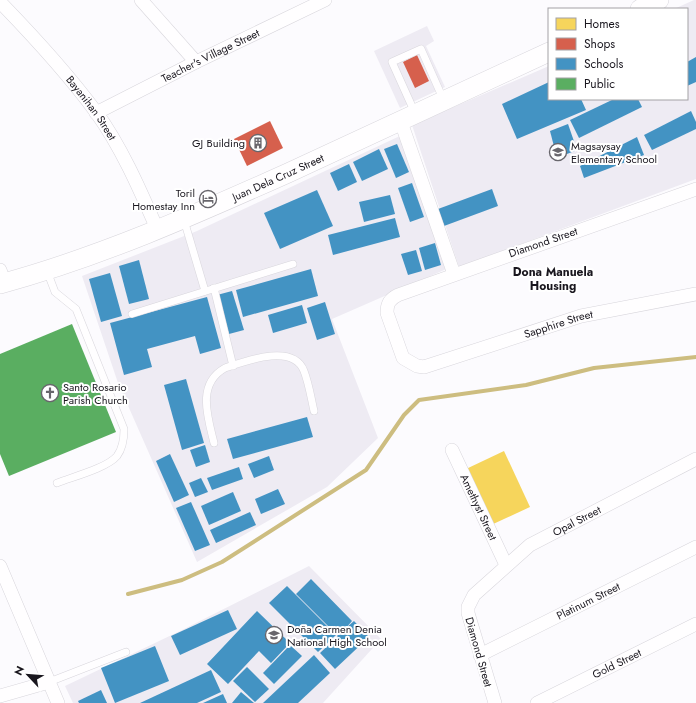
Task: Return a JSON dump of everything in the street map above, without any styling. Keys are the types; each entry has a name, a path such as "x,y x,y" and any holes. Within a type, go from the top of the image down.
{"street":[{"path":"141,0 196,62"},
{"name":"Teacher's Village Street","path":"96,113 196,62 325,0"},
{"path":"642,8 659,0"},
{"name":"Bayanihan Street","path":"0,2 29,31 96,113 128,165 158,230"},
{"name":"Juan Dela Cruz Street","path":"2,279 47,271 184,220 444,102 548,52"},
{"path":"409,118 454,274"},
{"name":"Diamond Street","path":"424,367 417,366 403,358 388,313 387,306 391,298 454,274 696,189"},
{"name":"Sapphire Street","path":"424,367 581,316 696,294"},
{"name":"Amethyst Street","path":"452,450 506,565"},
{"name":"Opal Street","path":"470,601 506,565 530,544 696,460"},
{"name":"Platinum Street","path":"480,655 696,547"},
{"path":"0,566 58,703"},
{"name":"Diamond Street","path":"470,601 468,613 495,703"},
{"name":"Gold Street","path":"537,703 696,624"},
{"path":"0,696 49,682"}],"lane":[{"path":"409,118 392,62 421,49 444,102"},
{"path":"184,220 205,291"},
{"path":"132,314 293,264"},
{"path":"47,271 55,292 76,309 124,429 124,440 116,458 108,463 57,483"},
{"path":"214,288 233,366"},
{"path":"214,443 206,411 205,400 208,388 218,372 233,366 273,355 291,358 300,364 304,371 314,411"},
{"path":"49,682 126,652"}],"shaded area":[{"name":"Magsaysay Elementary School","path":"696,0 696,179 459,267 412,125 548,66 548,100 688,100 688,8 676,8"},
{"path":"427,26 434,41 426,46 445,87 400,108 374,51"},
{"path":"402,135 451,267 332,319 378,438 327,487 197,562 118,383 82,276 197,231"},
{"name":"Doña Carmen Denia National High School","path":"309,566 381,639 323,703 73,703 65,686 180,631"}],"building: Homes":[{"path":"504,451 530,507 491,525 466,469"}],"building: Shops":[{"path":"417,55 429,81 415,88 403,62"},
{"name":"GJ Building","path":"270,121 283,148 247,166 234,139"}],"building: Schools":[{"path":"696,57 696,82 688,86 688,61"},
{"path":"548,82 548,100 581,100 586,110 517,139 502,104"},
{"path":"612,100 638,100 642,107 579,138 570,120"},
{"path":"691,111 696,122 696,129 652,150 644,135"},
{"path":"568,124 577,150 557,158 550,131"},
{"path":"637,137 644,155 584,178 580,166"},
{"path":"397,144 409,172 396,178 384,149"},
{"path":"379,149 388,169 362,181 353,162"},
{"path":"349,164 357,182 338,191 330,173"},
{"path":"412,183 424,217 410,222 398,188"},
{"path":"492,189 498,206 444,226 438,209"},
{"path":"317,190 333,226 280,249 264,213"},
{"path":"390,195 395,214 364,222 359,202"},
{"path":"395,218 400,237 333,255 328,235"},
{"path":"435,243 441,265 425,270 419,248"},
{"path":"416,250 422,271 408,275 401,254"},
{"path":"139,260 149,299 129,304 119,266"},
{"path":"311,269 318,296 243,317 236,290"},
{"path":"110,273 122,316 101,322 89,279"},
{"path":"232,291 244,330 229,334 217,295"},
{"path":"207,297 221,348 200,354 195,336 147,349 152,367 124,375 110,323"},
{"path":"325,302 335,334 317,340 307,308"},
{"path":"302,305 307,323 273,333 268,315"},
{"path":"186,379 204,443 182,450 164,385"},
{"path":"307,417 313,437 233,459 227,439"},
{"path":"205,445 210,462 196,467 190,450"},
{"path":"170,454 189,495 174,502 156,461"},
{"path":"269,456 274,470 254,478 248,464"},
{"path":"239,467 243,479 212,490 207,478"},
{"path":"201,478 208,492 195,497 189,483"},
{"path":"278,489 285,504 261,514 255,499"},
{"path":"233,492 241,511 209,525 201,506"},
{"path":"191,502 210,545 195,551 176,508"},
{"path":"250,512 256,525 216,543 210,530"},
{"path":"311,579 352,621 346,628 354,621 369,637 335,669 320,653 338,636 296,594"},
{"path":"287,586 336,635 318,652 269,603"},
{"path":"228,610 237,629 180,655 171,636"},
{"path":"257,611 290,643 271,663 259,651 228,684 207,664"},
{"path":"290,645 302,656 274,684 263,673"},
{"path":"155,646 169,681 115,703 101,668"},
{"path":"314,655 330,673 298,703 263,703"},
{"path":"247,667 269,689 255,702 233,681"},
{"path":"211,670 221,692 197,703 140,703"},
{"path":"101,690 107,703 79,703 78,701"},
{"path":"241,692 254,703 232,703"},
{"path":"223,694 227,703 203,703"}],"building: Public":[{"name":"Santo Rosario Parish Church","path":"72,324 116,432 9,476 0,454 0,354"}],"waterway":[{"path":"128,594 182,580 222,562 366,470 404,415 419,400 526,385 594,368 696,357"}],"place":[{"name":"GJ Building","path":"258,143"},
{"name":"Magsaysay Elementary School","path":"558,152"},
{"name":"Toril Homestay Inn","path":"208,199"},
{"name":"Santo Rosario Parish Church","path":"50,393"},
{"name":"Doña Carmen Denia National High School","path":"274,635"}],"district":[{"name":"Dona Manuela Housing","path":"553,279"}]}
